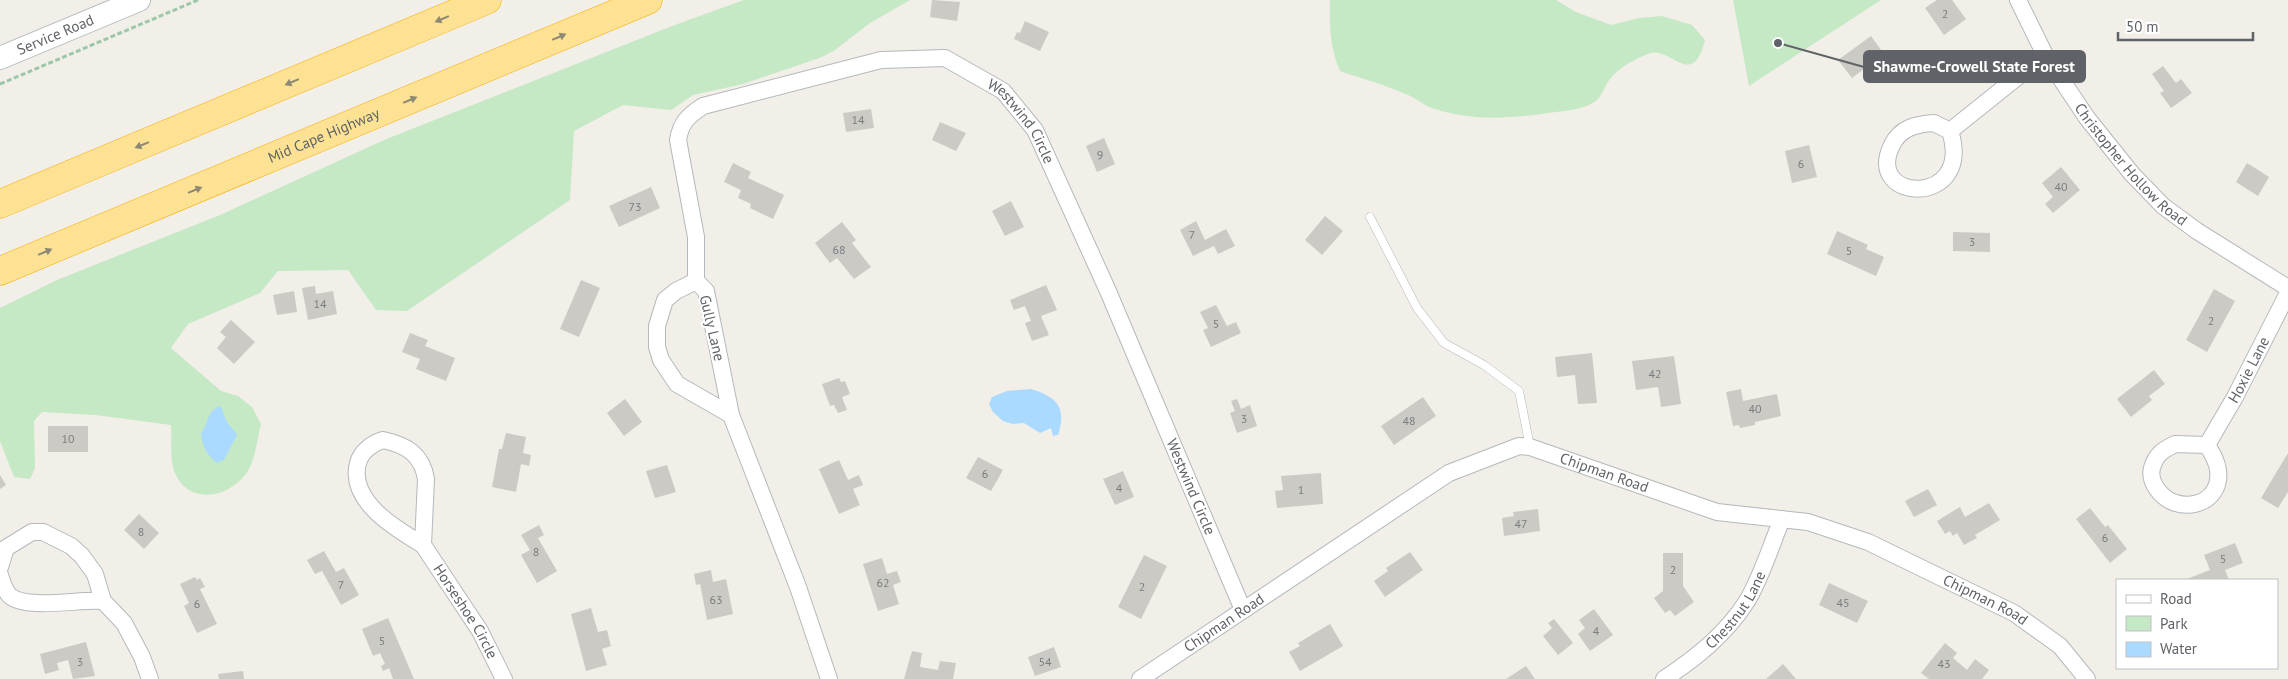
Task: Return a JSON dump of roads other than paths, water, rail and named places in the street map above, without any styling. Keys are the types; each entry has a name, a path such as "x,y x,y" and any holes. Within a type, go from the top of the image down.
{"highway":[{"path":"0,204 487,0"},
{"name":"Mid Cape Highway","path":"0,271 648,0"}],"street":[{"name":"Service Road","path":"0,58 139,0"},
{"name":"Christopher Hollow Road","path":"2018,0 2045,55 2086,118 2132,174 2163,206 2197,231 2288,288"},
{"path":"1950,131 2045,55"},
{"name":"Westwind Circle","path":"696,281 696,237 678,140 680,127 688,115 703,106 881,60 945,58 1003,91 1036,130 1108,291 1243,610"},
{"path":"1934,123 1950,131 1954,144 1955,159 1947,176 1934,185 1920,190 1903,187 1893,180 1888,167 1887,157 1892,144 1902,131 1919,124 1934,123"},
{"name":"Gully Lane","path":"730,415 677,384 661,360 658,348 657,326 665,300 696,281 706,291 730,415 798,587 828,679"},
{"name":"Hoxie Lane","path":"2208,445 2235,397 2288,293"},
{"name":"Horseshoe Circle","path":"423,545 426,479 420,459 411,450 400,444 383,440 374,443 359,459 357,480 361,490 380,516 423,545 480,631 504,679"},
{"path":"2175,444 2208,445 2218,471 2213,492 2195,504 2185,506 2173,503 2162,496 2154,485 2150,474 2155,459 2163,450 2175,444"},
{"name":"Chipman Road","path":"1140,679 1449,473 1519,446 1530,448 1717,512 1808,522 1868,542 2014,613 2060,646 2087,679"},
{"name":"Chestnut Lane","path":"1664,679 1686,673 1748,599 1782,519"},
{"path":"0,567 6,548 32,532 43,532 64,542 82,556 95,574 103,601 124,623 142,657 150,679"},
{"path":"0,575 9,596 22,603 45,604 77,600 103,601"}],"lane":[{"path":"1370,217 1417,308 1444,343 1484,365 1519,391 1530,448"}],"water":[{"path":"1031,389 1040,392 1058,404 1061,417 1058,435 1053,436 1051,428 1040,433 1024,423 1013,424 1003,421 993,412 989,404 992,397 1007,391"},
{"path":"220,406 227,422 237,435 224,460 217,463 206,450 201,433 212,411"}],"place":[{"name":"Shawme-Crowell State Forest","path":"1778,43"}]}
